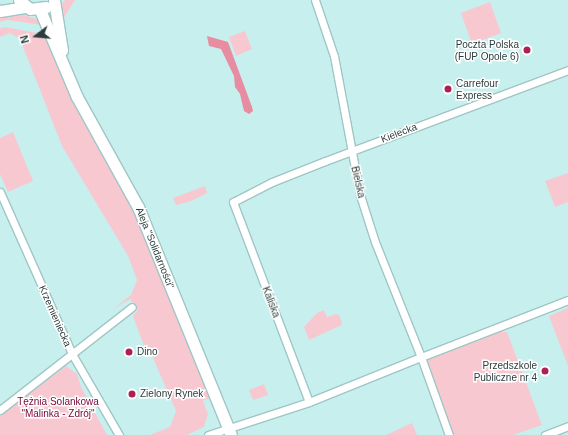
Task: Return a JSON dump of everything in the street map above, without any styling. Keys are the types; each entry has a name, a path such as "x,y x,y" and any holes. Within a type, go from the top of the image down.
{"street":[{"path":"0,11 22,4 40,10 54,0"},
{"name":"Aleja \"Solidarności\"","path":"54,0 66,68"},
{"name":"Bielska","path":"315,0 334,56 360,195 375,242 421,357 449,435"},
{"name":"Aleja \"Solidarności\"","path":"40,10 88,119 116,163 138,207 230,431"},
{"name":"Kielecka","path":"233,202 272,182 568,70"},
{"name":"Krzemieniecka","path":"0,192 72,354 119,435"},
{"name":"Kaliska","path":"233,202 309,402"},
{"path":"208,435 230,431 309,402 568,300"},
{"path":"0,410 132,307"},
{"path":"544,435 558,433 568,426"}],"green space":[{"path":"65,0 75,0 63,19 60,6"},
{"path":"490,2 501,33 472,44 461,13"},
{"path":"19,13 36,19 42,25 8,20 0,22 0,18"},
{"path":"5,27 42,34 46,33 76,107 133,208 210,398 203,401 208,414 204,427 187,435 150,435 170,427 176,411 147,344 144,346 133,316 138,310 130,299 113,309 131,295 137,280 128,256 62,146 20,39 10,33 0,37 0,28"},
{"path":"245,31 252,49 236,56 229,37"},
{"path":"13,132 33,181 8,192 0,174 0,138"},
{"path":"568,173 568,202 555,207 545,181"},
{"path":"205,186 207,193 191,201 176,205 173,198"},
{"path":"568,308 568,366 549,316"},
{"path":"324,310 327,317 336,314 340,316 342,325 309,340 304,327 317,313"},
{"path":"486,332 507,332 542,425 513,435 452,435 423,356"},
{"name":"Tężnia Solankowa \"Malinka - Zdrój\"","path":"66,366 77,374 81,387 107,435 0,435 0,416"},
{"path":"264,384 268,395 253,400 249,390"},
{"path":"412,423 417,435 386,435"}],"shaded area":[{"path":"207,36 228,42 252,107 253,111 249,114 244,111 240,94 235,87 234,76 221,49 209,46"}],"place":[{"name":"Poczta Polska (FUP Opole 6)","path":"527,50"},
{"name":"Carrefour Express","path":"448,89"},
{"name":"Dino","path":"129,352"},
{"name":"Przedszkole Publiczne nr 4","path":"545,371"},
{"name":"Zielony Rynek","path":"132,394"}]}
